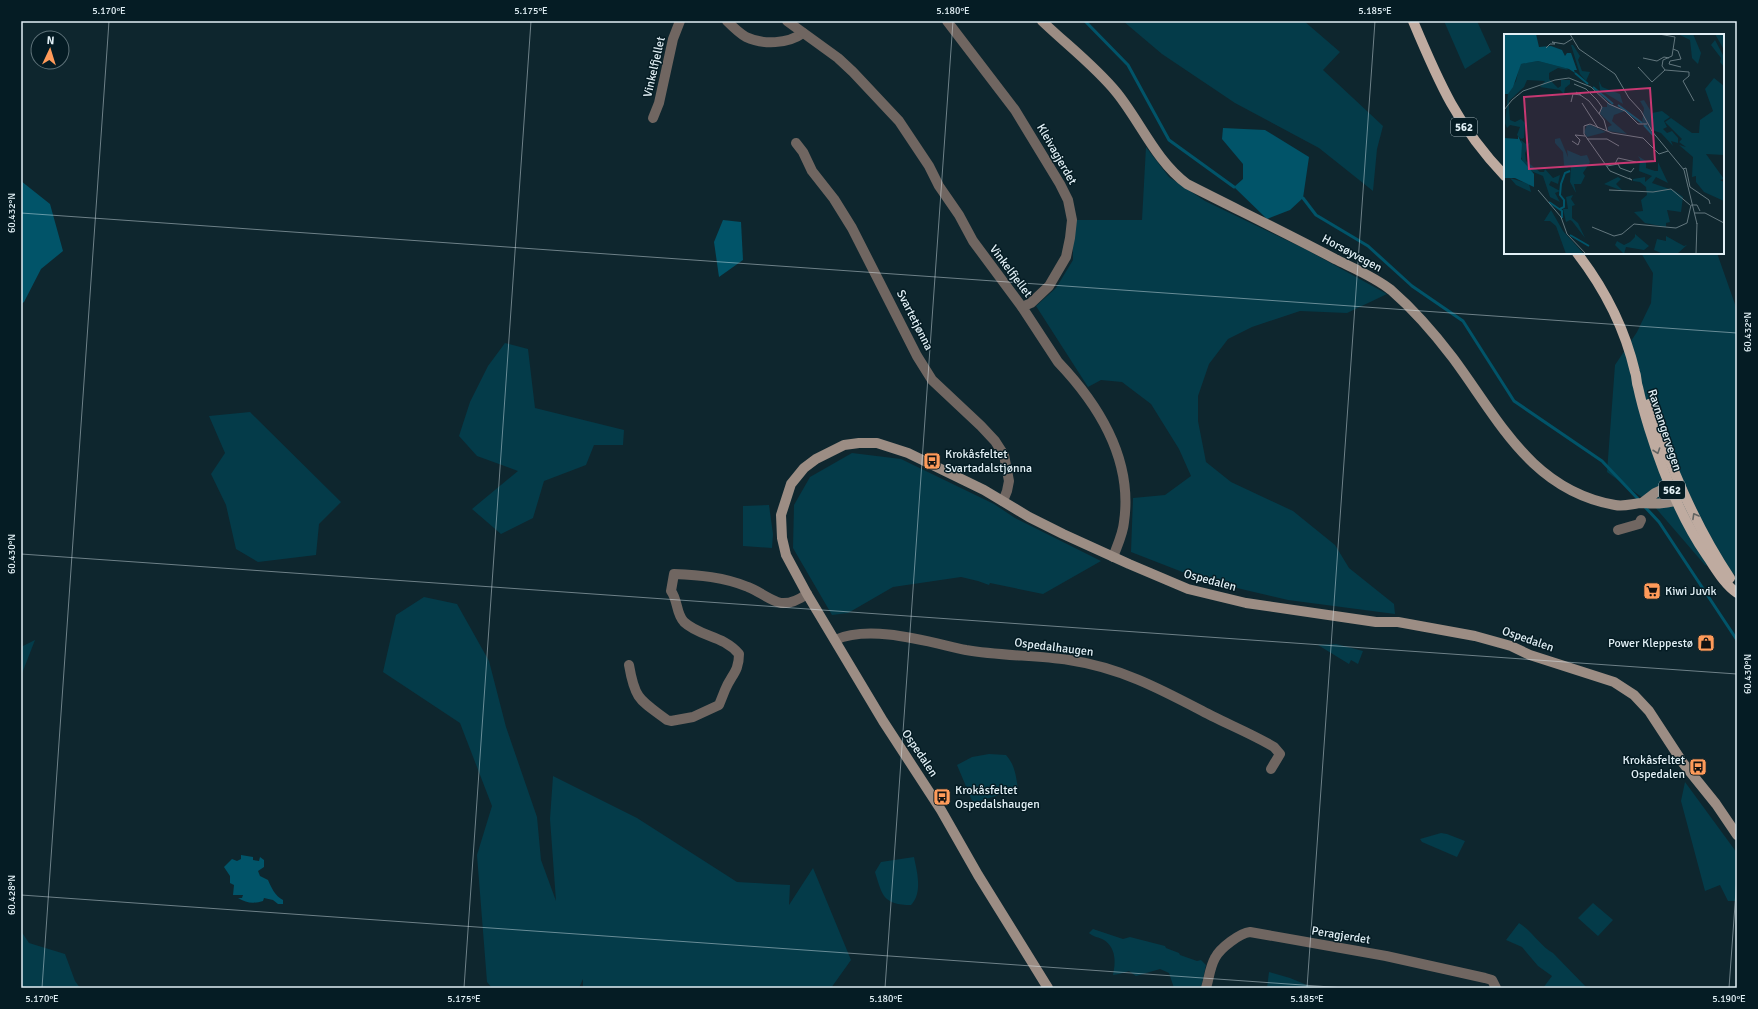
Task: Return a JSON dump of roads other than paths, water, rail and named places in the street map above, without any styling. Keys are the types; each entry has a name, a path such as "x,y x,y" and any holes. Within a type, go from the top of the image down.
{"main road":[{"name":"562","path":"1413,21 1442,90 1457,117 1482,152 1504,175"},
{"name":"Ravnangervegen","path":"1578,254 1590,269 1609,302 1625,339 1636,373 1682,490 1737,592"},
{"name":"Ravnangervegen","path":"1636,373 1637,386 1650,428 1676,501 1704,551 1730,588 1737,592"}],"street":[{"name":"Vinkelfjellet","path":"653,118 659,103 673,40 680,21"},
{"path":"727,21 741,33 757,41 779,42 791,39 803,33"},
{"name":"Vinkelfjellet","path":"787,21 838,58 899,121 929,166 939,186 960,215 973,240 1022,307 1058,362 1064,366 1106,425 1118,452 1126,487 1126,503 1123,526 1113,557"},
{"name":"Kleivagjerdet","path":"947,21 1020,116 1068,200 1072,220 1066,257 1049,286 1035,299 1022,307"},
{"name":"Horsøyvegen","path":"1042,21 1116,92 1156,152 1176,176 1187,184 1304,243 1390,289 1434,333 1511,440 1540,470 1561,485 1594,499 1620,506 1642,503 1660,505 1676,501"},
{"name":"Svartetjønna","path":"796,143 803,152 812,171 834,199 852,228 917,356 932,380 981,426 1004,455 1008,481 1007,491 1003,501"},
{"name":"Ospedalen","path":"1048,988 978,874 941,810 883,721 807,594 786,555 782,538 781,515 788,490 794,478 812,462 827,453 850,444 869,443 888,446 928,463 1003,501 1029,517 1113,557 1170,582 1211,595 1246,603 1376,622 1398,622 1475,636 1511,646 1530,655 1614,682 1634,695 1649,711 1683,763 1716,804 1737,835"},
{"path":"1670,486 1682,490 1676,501"},
{"name":"Horsøyvegen","path":"1642,503 1655,493 1670,486"},
{"path":"1618,530 1639,524 1641,520"},
{"path":"630,665 635,691 640,699 667,720 671,721 682,719 700,714 719,705 725,689 735,674 739,664 739,654 729,644 690,626 682,619 675,595 671,591 674,574 719,578 748,586 773,601 783,603 799,600 807,594"},
{"name":"Ospedalhaugen","path":"835,640 846,635 856,634 900,636 967,650 1068,660 1128,674 1274,747 1280,754 1270,769"},
{"name":"Peragjerdet","path":"1206,988 1212,964 1216,956 1237,937 1250,932 1386,956 1485,978 1492,980 1496,988"}],"waterway":[{"path":"1085,21 1128,65 1169,140 1234,187"},
{"path":"1303,198 1316,215 1368,246 1412,286 1463,321 1514,401 1602,461 1640,501"},
{"path":"1645,507 1659,522 1737,640"}],"place":[{"name":"Krokåsfeltet Svartadalstjønna","path":"932,461"},
{"name":"Kiwi Juvik","path":"1652,591"},
{"name":"Power Kleppestø","path":"1706,643"},
{"name":"Krokåsfeltet Ospedalen","path":"1698,767"},
{"name":"Krokåsfeltet Ospedalshaugen","path":"942,797"}]}
